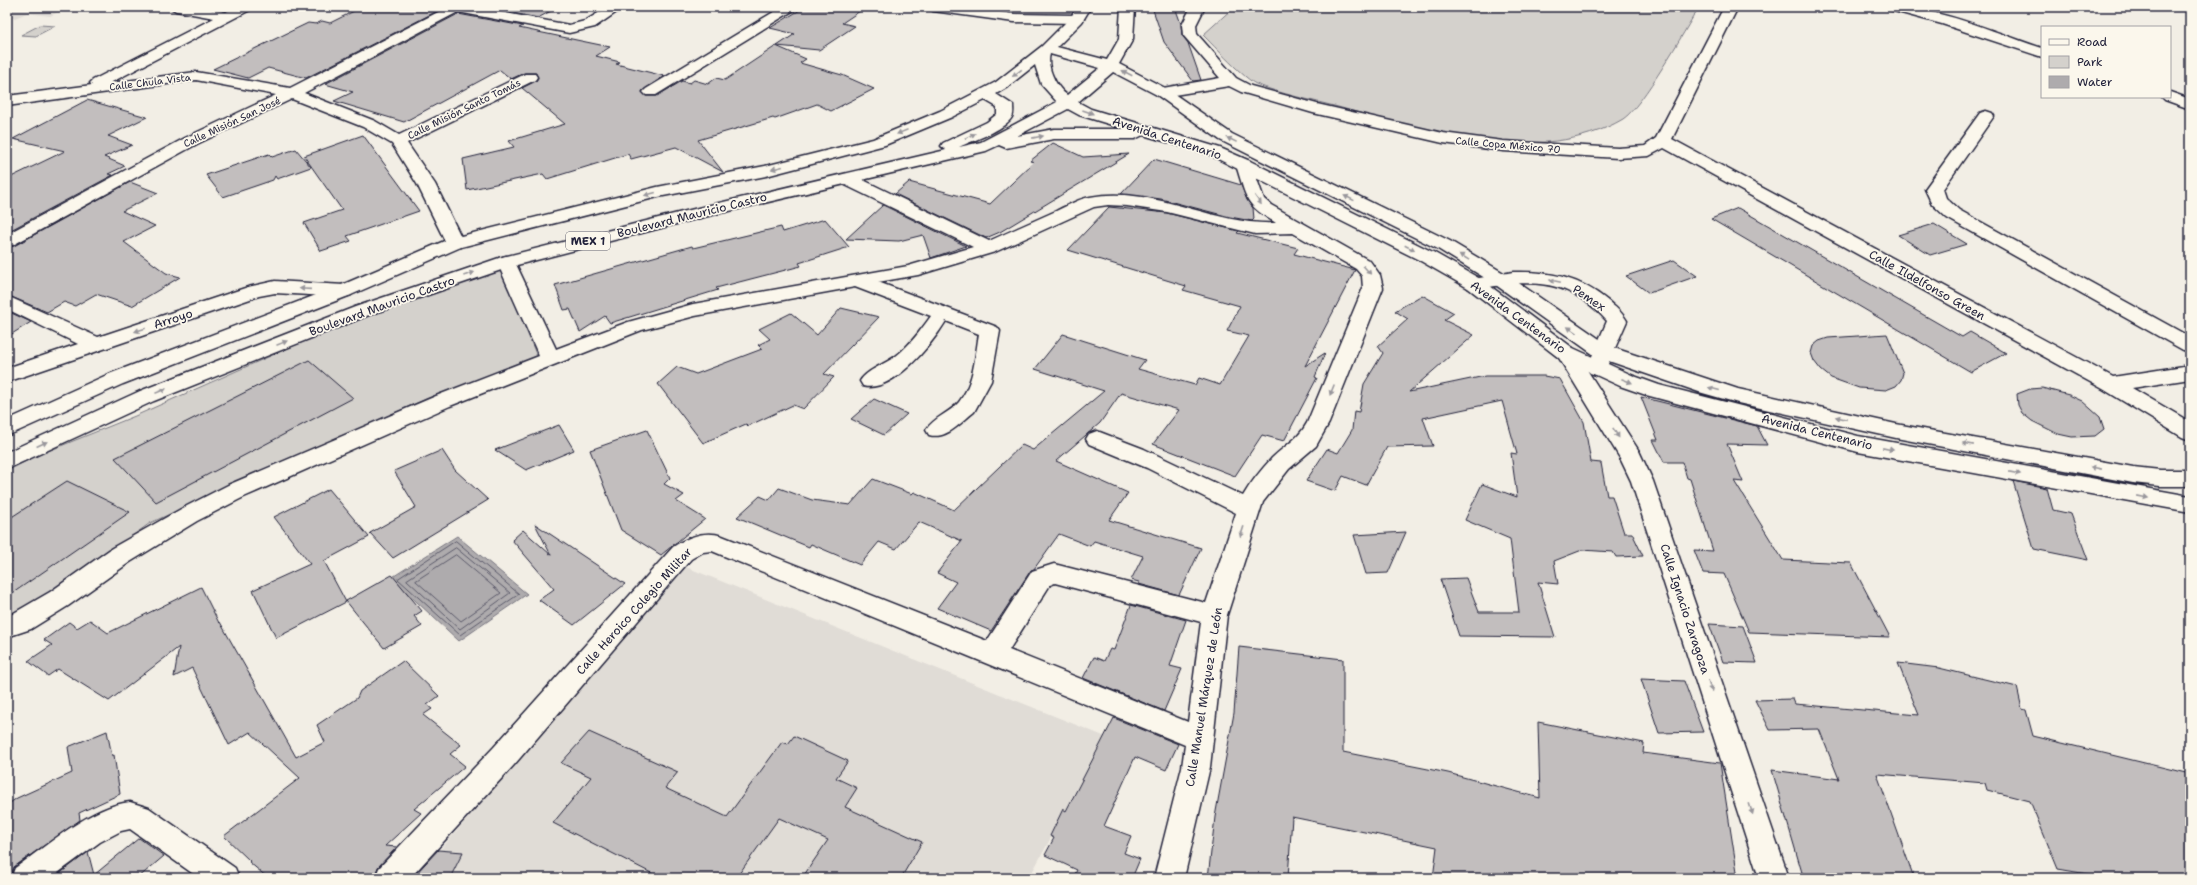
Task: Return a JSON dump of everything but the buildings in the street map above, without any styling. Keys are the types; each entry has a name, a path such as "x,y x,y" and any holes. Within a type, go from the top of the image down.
{"street":[{"path":"176,7 227,16"},
{"path":"84,90 245,7"},
{"path":"458,7 569,29 590,24 617,7"},
{"name":"Calle Misión San José","path":"7,241 191,140 292,93 458,7"},
{"path":"651,92 792,7"},
{"path":"933,7 1014,18 1080,13"},
{"name":"Boulevard Mauricio Castro","path":"7,461 162,390 362,311 506,262 702,212 986,146 1067,103 1110,66 1126,39 1128,7"},
{"path":"1198,7 1189,25 1190,35 1231,81"},
{"path":"1662,141 1731,7"},
{"path":"1895,7 1947,21 2041,53"},
{"name":"MEX 1","path":"7,429 116,379 344,291 455,243 658,192 766,171 879,142 946,114 1001,85 1044,52 1080,13"},
{"name":"Avenida Centenario","path":"2190,478 2160,478 2133,475 1896,431 1738,396 1601,360 1566,353 1475,284 1426,256 1214,151 1085,112 1067,103 1050,88 1043,75 1044,52 1110,66 1162,92 1220,134 1444,245 1500,279 1601,360 1653,390 1858,444 2190,504"},
{"name":"Calle Chula Vista","path":"7,101 196,76 292,93 369,124 398,141"},
{"name":"Calle Misión Santo Tomás","path":"398,141 530,77"},
{"path":"1162,92 1231,81"},
{"name":"Calle Copa México 70","path":"1231,81 1246,89 1298,104 1443,138 1504,146 1618,154 1649,151 1662,141"},
{"path":"896,167 993,125 1005,116 1005,105 984,93"},
{"path":"2171,97 2190,104"},
{"path":"1986,116 1934,190 1938,200 1953,214 2190,345"},
{"path":"986,146 1054,134 1158,134"},
{"path":"398,141 426,184 455,243"},
{"name":"Calle Ildelfonso Green","path":"1662,141 2110,384 2190,432"},
{"name":"Calle Manuel Márquez de León","path":"1169,878 1196,767 1214,615 1252,500 1268,477 1281,463 1308,442 1318,423 1373,288 1371,275 1363,265 1265,208 1256,201 1244,165"},
{"path":"847,179 989,248"},
{"path":"7,627 22,622 121,555 189,515 236,491 443,401 635,326 693,310 911,271 989,248 1090,202 1106,199 1136,201 1244,227 1299,227"},
{"path":"506,262 551,360"},
{"name":"Pemex","path":"1475,284 1500,279 1536,277 1579,288 1615,317 1616,326 1601,360"},
{"path":"856,280 990,331 981,381 966,407 937,430"},
{"name":"Arroyo","path":"7,375 95,344 275,287 344,291"},
{"path":"7,302 95,344"},
{"path":"870,381 897,367 913,353 942,313"},
{"name":"Calle Ignacio Zaragoza","path":"1566,353 1631,457 1642,481 1774,878"},
{"path":"2110,384 2190,372"},
{"path":"1096,439 1130,450 1170,468 1249,509"},
{"name":"Calle Heroico Colegio Militar","path":"390,878 504,756 682,554 697,543 714,542 1200,739"},
{"path":"992,655 1041,578 1054,574 1214,615"},
{"path":"26,878 92,832 112,820 128,815 139,818 224,878"}],"shaded area":[{"path":"7,7 69,7 50,16 27,13 15,18 7,17"},
{"path":"686,567 1106,737 1029,878 450,878 463,852 440,850"}],"green space":[{"path":"1234,7 1699,7 1652,84 1641,100 1623,119 1591,133 1556,141 1519,143 1481,140 1443,134 1286,94 1256,84 1237,69 1203,35"},
{"path":"40,25 55,26 36,36 21,35"},
{"path":"500,266 538,359 428,398 150,523 23,616 7,621 7,471 36,456 135,416 338,326"}],"water":[{"path":"457,536 527,594 459,641 391,578"}]}
